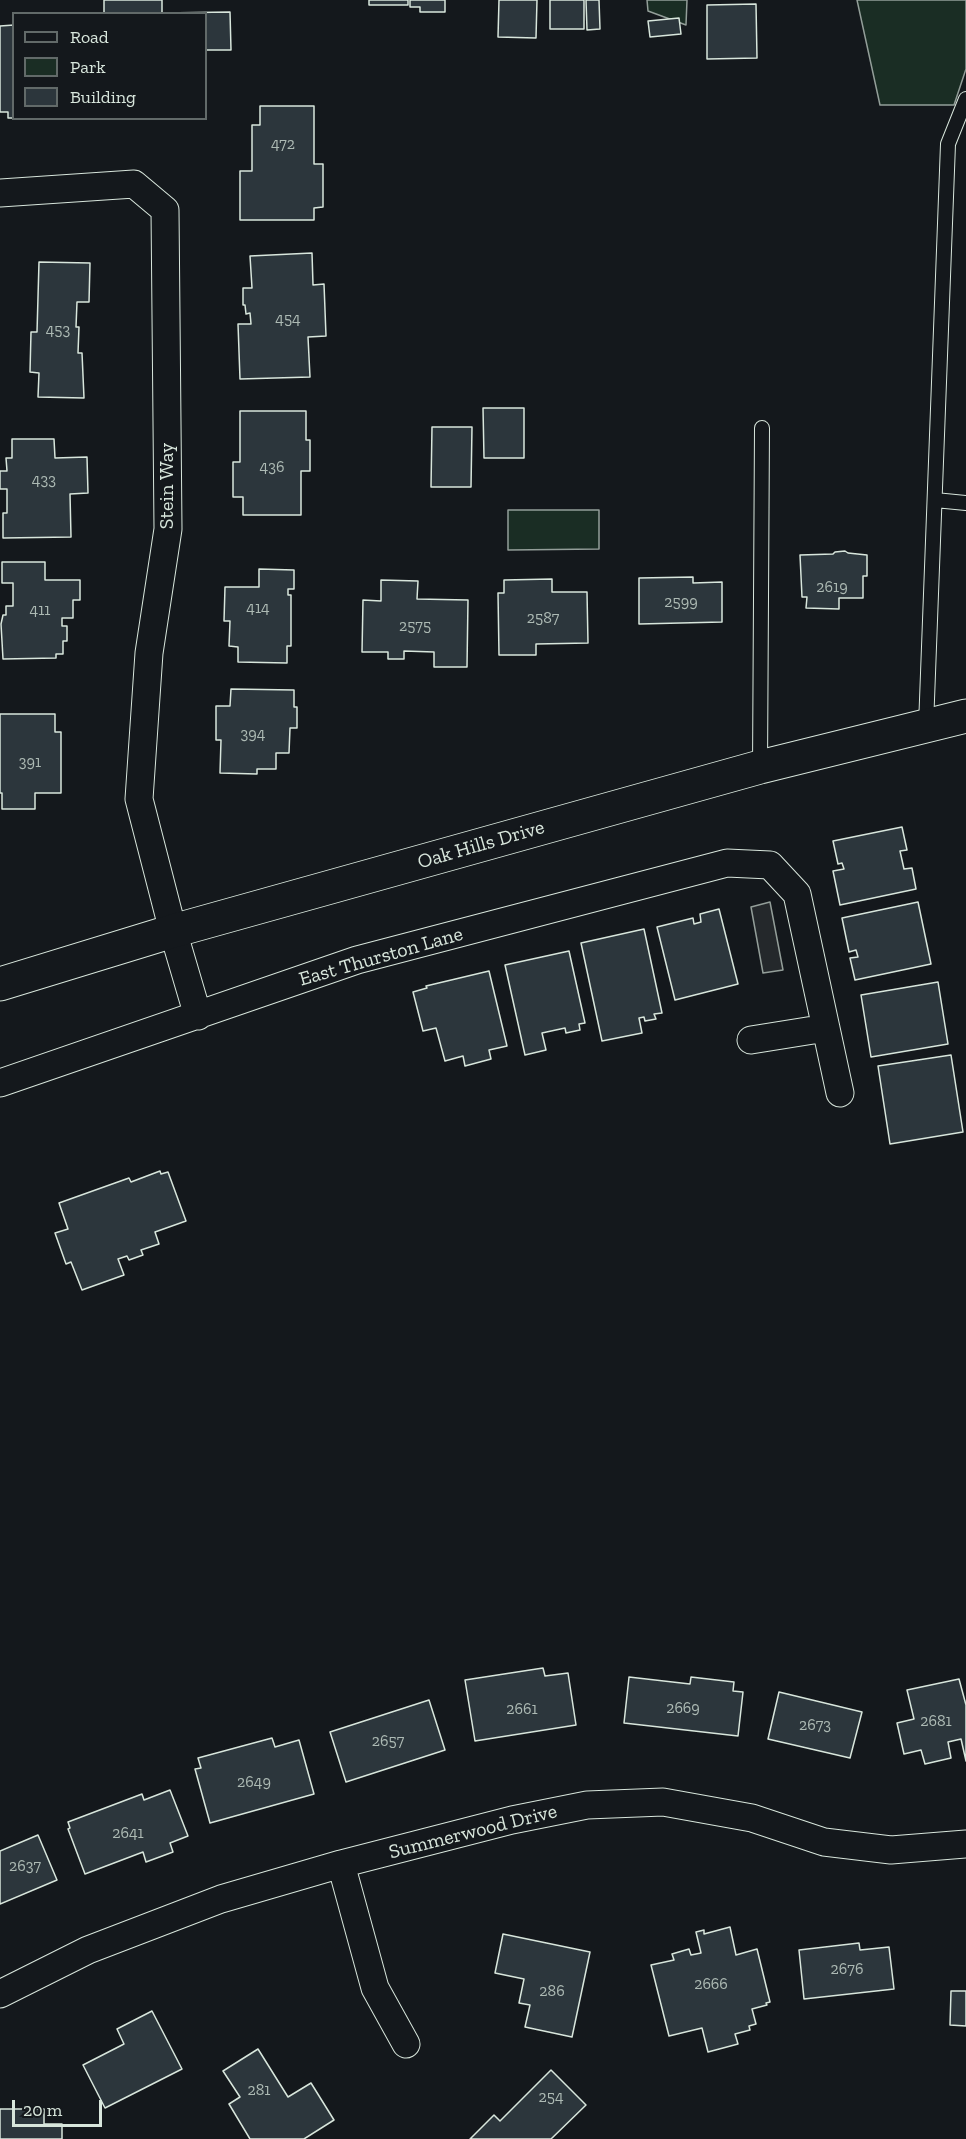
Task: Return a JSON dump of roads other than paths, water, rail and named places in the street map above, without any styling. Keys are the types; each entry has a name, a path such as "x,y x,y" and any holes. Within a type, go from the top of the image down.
{"main road":[{"name":"Oak Hills Drive","path":"0,984 173,931 760,767 966,716"}],"street":[{"name":"Stein Way","path":"0,193 134,184 165,210 168,529 149,653 139,799 173,931 198,1016"},
{"name":"East Thurston Lane","path":"0,1083 357,960 727,863 770,865 797,894 826,1028"},
{"path":"751,1040 826,1028 840,1093"},
{"name":"Summerwood Drive","path":"0,1994 88,1950 221,1899 342,1864 512,1820 587,1805 663,1802 752,1818 824,1842 891,1850 966,1844"},
{"path":"342,1864 375,1988 406,2044"}],"lane":[{"path":"926,726 948,144 966,99"},
{"path":"760,767 762,428"},
{"path":"934,500 966,503"}]}
